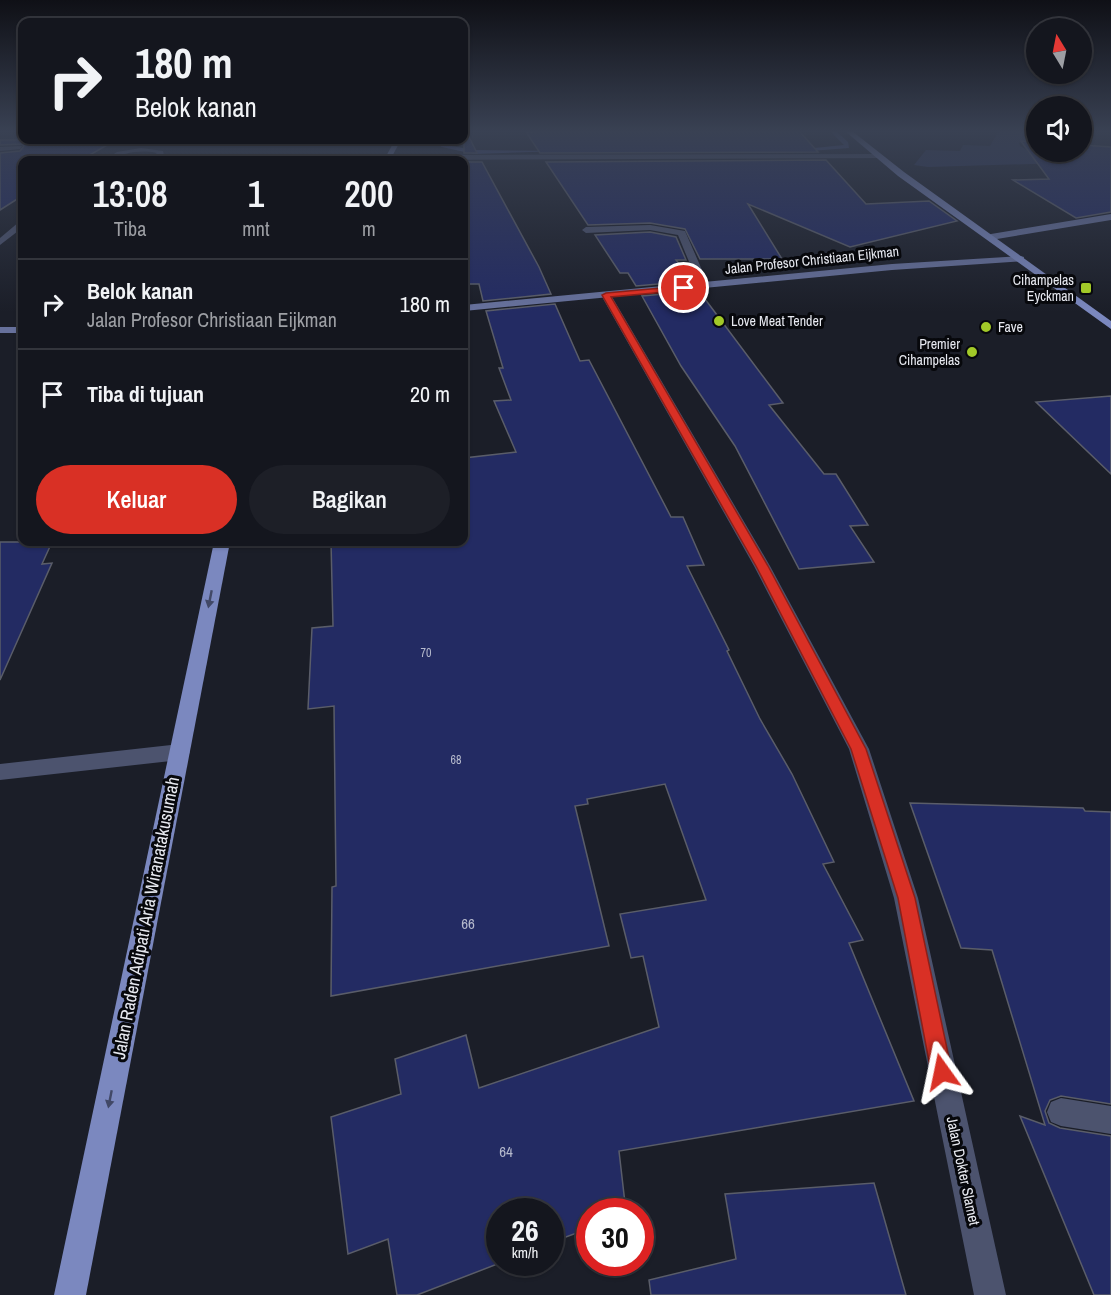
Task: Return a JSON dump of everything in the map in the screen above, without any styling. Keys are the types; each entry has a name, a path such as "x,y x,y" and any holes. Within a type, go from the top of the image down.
{"main road":[{"path":"927,191 1111,326"},
{"name":"Jalan Raden Adipati Aria Wiranatakusumah","path":"70,1295 221,546"}],"street":[{"path":"991,237 1111,217"},
{"path":"0,242 18,227"},
{"path":"586,230 662,228 678,231 682,233 704,286"},
{"name":"Jalan Profesor Christiaan Eijkman","path":"468,308 892,267 1021,259"},
{"name":"Jalan Dokter Slamet","path":"606,295 762,566 859,749 906,898 990,1295"},
{"path":"0,330 18,330"},
{"path":"0,772 180,752"},
{"path":"1061,1112 1111,1120"}],"building":[{"path":"0,191 18,191 18,199 0,210"},
{"path":"468,191 498,191 551,294 483,301 479,284 468,284"},
{"path":"566,191 855,191 866,204 929,201 957,221 850,247 748,204 782,259 700,259 685,229 650,223 588,225"},
{"path":"1032,191 1111,191 1111,212 1076,218"},
{"path":"650,232 676,237 686,260 676,260 692,281 636,286 628,273 620,273 595,235"},
{"path":"699,291 783,403 769,405 824,474 836,474 868,525 850,526 874,562 799,569 735,446 681,366 642,296"},
{"path":"555,304 580,361 589,360 671,517 683,517 704,565 687,566 760,719 792,774 834,862 823,864 863,940 849,943 914,1101 619,1151 624,1198 576,1198 576,1233 564,1238 564,1198 486,1198 486,1268 417,1295 397,1295 388,1239 348,1254 331,1117 401,1094 395,1059 466,1035 479,1088 659,1027 643,956 631,958 620,914 706,900 665,784 587,799 588,804 575,806 609,946 331,996 332,887 336,886 334,706 308,709 312,628 333,626 331,546 468,546 468,458 516,452 494,401 511,400 499,368 503,368 486,311"},
{"path":"1111,396 1111,474 1036,402"},
{"path":"0,542 18,542 18,546 50,546 42,564 52,563 0,680"},
{"path":"910,803 1083,808 1085,811 1111,812 1111,1104 1061,1096 1050,1100 1045,1111 1049,1123 1060,1128 1111,1136 1111,1295 1094,1295 1020,1116 1045,1125 992,950 961,948"},
{"path":"874,1183 906,1295 651,1295 649,1280 736,1259 725,1194"}],"place":[{"name":"Cihampelas Eyckman","path":"1086,288"},
{"name":"Love Meat Tender","path":"719,321"},
{"name":"Fave","path":"986,327"},
{"name":"Premier Cihampelas","path":"972,352"}],"route":[{"path":"684,288 606,295 762,566 859,749 906,898 942,1072"}]}
